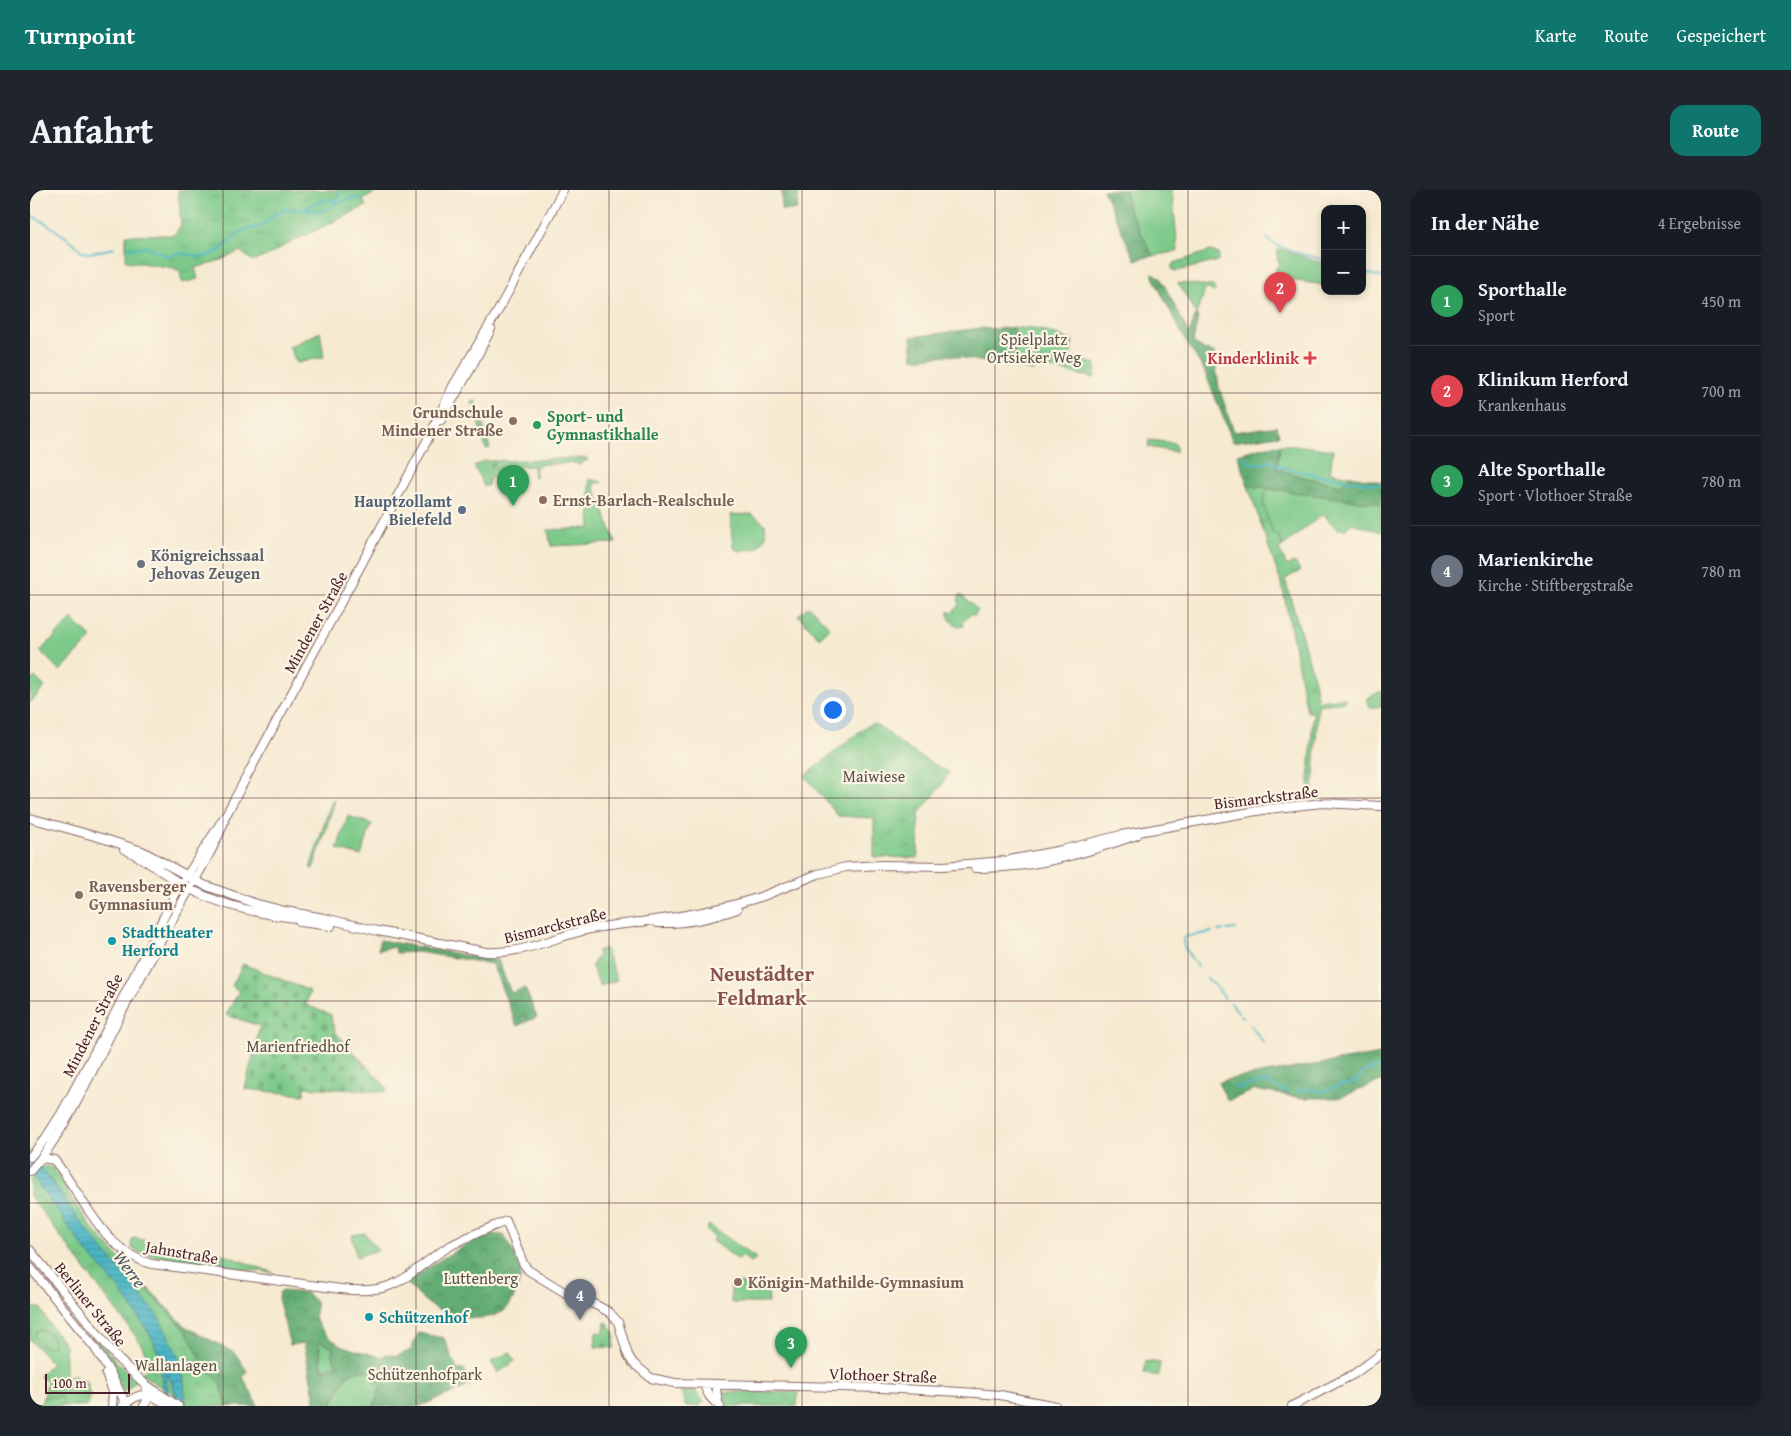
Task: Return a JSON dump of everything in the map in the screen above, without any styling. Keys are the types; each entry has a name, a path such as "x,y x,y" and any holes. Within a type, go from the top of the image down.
{"main road":[{"name":"Mindener Straße","path":"42,1148 106,1031 142,958 187,876 227,813 426,444 454,386 499,309 563,190"},
{"name":"Bismarckstraße","path":"75,831 142,851 195,881 218,891 285,912 502,953 523,950 589,929 722,908 766,895 812,876 846,867 881,865 996,868 1049,862 1122,841 1155,829 1228,815 1287,806 1338,803 1381,806"},
{"name":"Mindener Straße","path":"42,1148 73,1106 129,998 217,842 227,813"},
{"path":"30,818 75,831"},
{"name":"Bismarckstraße","path":"75,831 129,852 182,885 228,904 256,912 350,924"},
{"path":"256,912 271,917 331,926"},
{"path":"30,1158 42,1148"},
{"path":"30,1171 42,1158 42,1148"},
{"name":"Jahnstraße","path":"42,1148 53,1151 69,1182"},
{"name":"Jahnstraße","path":"42,1158 54,1160 90,1214 126,1252 138,1260 163,1266 357,1290 383,1288 403,1280 437,1255 462,1240 506,1221 525,1267 569,1295 609,1312 621,1328 628,1355"},
{"name":"Berliner Straße","path":"30,1250 118,1359 158,1395"},
{"name":"Berliner Straße","path":"30,1267 100,1356 124,1403"},
{"path":"40,1278 47,1279 55,1288 62,1290"},
{"path":"1292,1406 1354,1374 1381,1354"},
{"name":"Vlothoer Straße","path":"628,1355 633,1363 651,1378 675,1384 881,1388 962,1392 1006,1396 1056,1406"},
{"path":"100,1356 100,1362 112,1391 112,1406"},
{"path":"144,1406 148,1394 145,1384"},
{"path":"704,1384 707,1394 719,1406"},
{"path":"715,1384 719,1406"},
{"path":"124,1403 137,1396 148,1394 158,1395 178,1406"},
{"path":"158,1395 169,1406"}],"green space":[{"path":"178,190 379,190 363,200 366,206 289,243 267,256 253,261 240,251 221,260 195,268 198,279 182,283 180,272 174,268 126,261 126,235 174,235 181,225"},
{"path":"782,190 799,190 797,210 781,210"},
{"path":"1103,190 1125,190 1128,208 1153,256 1135,260"},
{"path":"1125,190 1172,190 1178,251 1153,256 1128,208"},
{"path":"1278,249 1321,263 1321,284 1275,278 1276,267 1279,266 1279,261 1277,260"},
{"path":"1210,251 1219,254 1218,261 1177,271 1172,270 1174,263"},
{"path":"1153,273 1160,277 1189,334 1196,314 1198,317 1193,342 1204,350 1214,352 1219,388 1234,432 1277,426 1279,435 1233,442 1204,370 1184,338 1153,277"},
{"path":"1178,283 1213,286 1215,289 1214,292 1206,288 1196,314"},
{"path":"1014,327 1016,368 948,355 913,359 911,337 980,328"},
{"name":"Spielplatz Ortsieker Weg","path":"1014,327 1041,330 1073,341 1070,358 1096,364 1094,378 1039,366 1033,371 1016,368"},
{"path":"320,332 324,357 297,363 289,347"},
{"path":"476,401 490,448 486,449 472,402"},
{"path":"1149,440 1174,443 1176,452 1148,447"},
{"path":"1280,445 1333,450 1330,472 1351,476 1341,485 1277,469"},
{"path":"1280,445 1277,469 1341,485 1351,476 1381,482 1381,504 1248,486 1237,454 1267,446"},
{"path":"587,458 587,461 579,465 576,463 548,464 547,462 547,464 536,465 535,477 533,466 499,467 499,469 490,470 490,465 494,465 494,461"},
{"path":"484,461 494,461 494,465 490,465 491,469 499,469 499,473 489,479 488,486 484,486 474,466"},
{"path":"589,479 602,482 593,484 616,543 551,546 548,530 591,528"},
{"path":"1248,486 1267,488 1263,505 1273,533 1278,535 1283,546 1279,549 1287,566 1295,562 1300,571 1285,579 1313,675 1318,701 1345,698 1345,702 1318,705 1313,794 1308,795 1313,712 1307,712 1283,589"},
{"path":"1267,488 1381,504 1381,532 1352,523 1345,530 1342,528 1338,530 1323,514 1283,546 1278,535 1273,534 1263,505"},
{"path":"752,514 765,524 766,536 757,548 739,551 733,548 730,515"},
{"path":"960,594 978,610 974,616 971,614 962,623 965,625 961,627 951,621 948,614 949,611 952,613 960,604 958,601"},
{"path":"809,606 830,628 819,638 798,615"},
{"path":"72,619 92,638 60,671 40,651"},
{"path":"35,677 45,687 30,703 30,682"},
{"path":"1381,691 1381,707 1370,707 1366,699"},
{"name":"Maiwiese","path":"872,724 877,725 918,755 949,772 942,785 919,813 918,858 874,857 874,818 838,816 805,776 865,727"},
{"path":"332,800 335,801 313,869 310,868"},
{"path":"348,816 372,824 361,856 337,849"},
{"path":"380,940 498,960 511,993 525,988 537,1017 517,1026 492,964 418,952 396,953 395,947 378,950"},
{"path":"605,948 617,980 600,986 591,965 595,963 594,959 599,957 597,951"},
{"name":"Marienfriedhof","path":"243,964 310,991 306,1005 331,1015 337,1034 388,1089 385,1092 305,1087 304,1095 245,1089 260,1026 226,1015 239,991 232,986"},
{"path":"1381,1054 1381,1081 1339,1098 1303,1098 1255,1090 1228,1101 1218,1083 1229,1079"},
{"name":"Wallanlagen","path":"44,1166 53,1168 93,1229 186,1331 206,1369 220,1383 227,1406 186,1406 164,1386 162,1388 140,1373 152,1365 139,1341 30,1196 30,1180"},
{"path":"709,1225 756,1258 752,1263 742,1256 739,1260 712,1241 715,1237 706,1230"},
{"path":"364,1233 378,1250 356,1257 352,1235"},
{"name":"Luttenberg","path":"490,1234 504,1235 519,1266 520,1281 513,1298 503,1312 484,1318 457,1316 429,1304 409,1286 410,1280 439,1261 458,1249"},
{"path":"133,1238 220,1253 274,1273 185,1262 140,1253 132,1248"},
{"path":"129,1269 186,1327 235,1353 247,1371 243,1377 258,1406 227,1406 220,1383 206,1369 186,1331"},
{"path":"731,1283 769,1284 768,1303 731,1303"},
{"path":"50,1284 116,1361 136,1381 124,1392 101,1350"},
{"name":"Schützenhofpark","path":"282,1291 307,1293 317,1303 314,1317 320,1327 334,1341 350,1349 381,1357 387,1354 397,1356 411,1350 418,1333 444,1338 457,1370 464,1369 472,1385 420,1406 374,1406 380,1388 374,1382 379,1372 359,1371 352,1373 343,1382 331,1406 316,1406 304,1343 290,1345 278,1298 279,1293","holes":["319,1341 333,1348 332,1354 337,1366 331,1366 326,1370 322,1369"]},
{"path":"41,1308 48,1322 65,1345 65,1377 76,1375 76,1379 84,1379 88,1384 88,1392 90,1393 88,1406 39,1406 45,1393 47,1381 39,1376 52,1363 30,1340 30,1310"},
{"path":"605,1322 608,1323 615,1333 614,1348 595,1347 596,1332 604,1333"},
{"path":"41,1330 50,1335 54,1346 46,1347 35,1338 36,1332"},
{"path":"319,1341 333,1348 332,1354 337,1366 322,1369"},
{"path":"510,1352 515,1361 498,1373 491,1362"},
{"path":"1146,1361 1160,1363 1158,1376 1144,1374"},
{"path":"358,1370 379,1372 380,1388 374,1406 331,1406 346,1376"},
{"path":"681,1391 696,1392 704,1402 698,1406 685,1406"},
{"path":"723,1392 798,1392 797,1406 729,1406 722,1400 721,1395"},
{"path":"61,1397 63,1399 62,1406 39,1406 43,1398"}],"water":[{"path":"30,1150 78,1219 160,1319 180,1360 186,1406 178,1406 173,1384 167,1374 168,1406 165,1406 160,1357 152,1338 121,1291 82,1246 30,1173"}],"waterway":[{"path":"129,248 146,247 168,256 182,253 200,257 207,256 218,251 239,233 265,224 275,213 286,209 321,211 330,208 335,204 341,190"},
{"path":"336,204 349,199 362,198"},
{"path":"305,210 319,202 336,200"},
{"path":"30,215 73,242 82,252 90,253 114,248"},
{"path":"1267,239 1287,250 1321,259"},
{"path":"1366,273 1381,277"},
{"path":"1243,456 1248,462 1262,464 1270,461 1281,467 1316,475 1381,485"},
{"path":"1227,930 1236,929"},
{"path":"1218,931 1223,930"},
{"path":"1189,936 1212,932"},
{"path":"1187,936 1183,939 1184,947 1193,961"},
{"path":"1195,962 1198,966"},
{"path":"1207,978 1216,987"},
{"path":"1218,989 1225,998"},
{"path":"1231,1003 1238,1012"},
{"path":"1250,1025 1264,1043"},
{"path":"1298,1091 1310,1089 1323,1092 1357,1081 1363,1072 1381,1067"},
{"path":"1234,1086 1240,1089 1249,1085 1267,1082 1281,1090 1287,1091"}],"place":[{"name":"Klinikum Herford","path":"1280,313"},
{"name":"Kinderklinik","path":"1310,358"},
{"name":"Grundschule Mindener Straße","path":"513,421"},
{"name":"Sport- und Gymnastikhalle","path":"537,425"},
{"name":"Ernst-Barlach-Realschule","path":"543,500"},
{"name":"Sporthalle","path":"513,506"},
{"name":"Hauptzollamt Bielefeld","path":"462,510"},
{"name":"Königreichssaal Jehovas Zeugen","path":"141,564"},
{"name":"Ravensberger Gymnasium","path":"79,895"},
{"name":"Stadttheater Herford","path":"112,941"},
{"name":"Königin-Mathilde-Gymnasium","path":"738,1282"},
{"name":"Schützenhof","path":"369,1317"},
{"name":"Marienkirche","path":"580,1320"},
{"name":"Alte Sporthalle","path":"791,1368"}],"district":[{"name":"Neustädter Feldmark","path":"762,985"}],"water label":[{"name":"Werre","path":"130,1269"}]}
